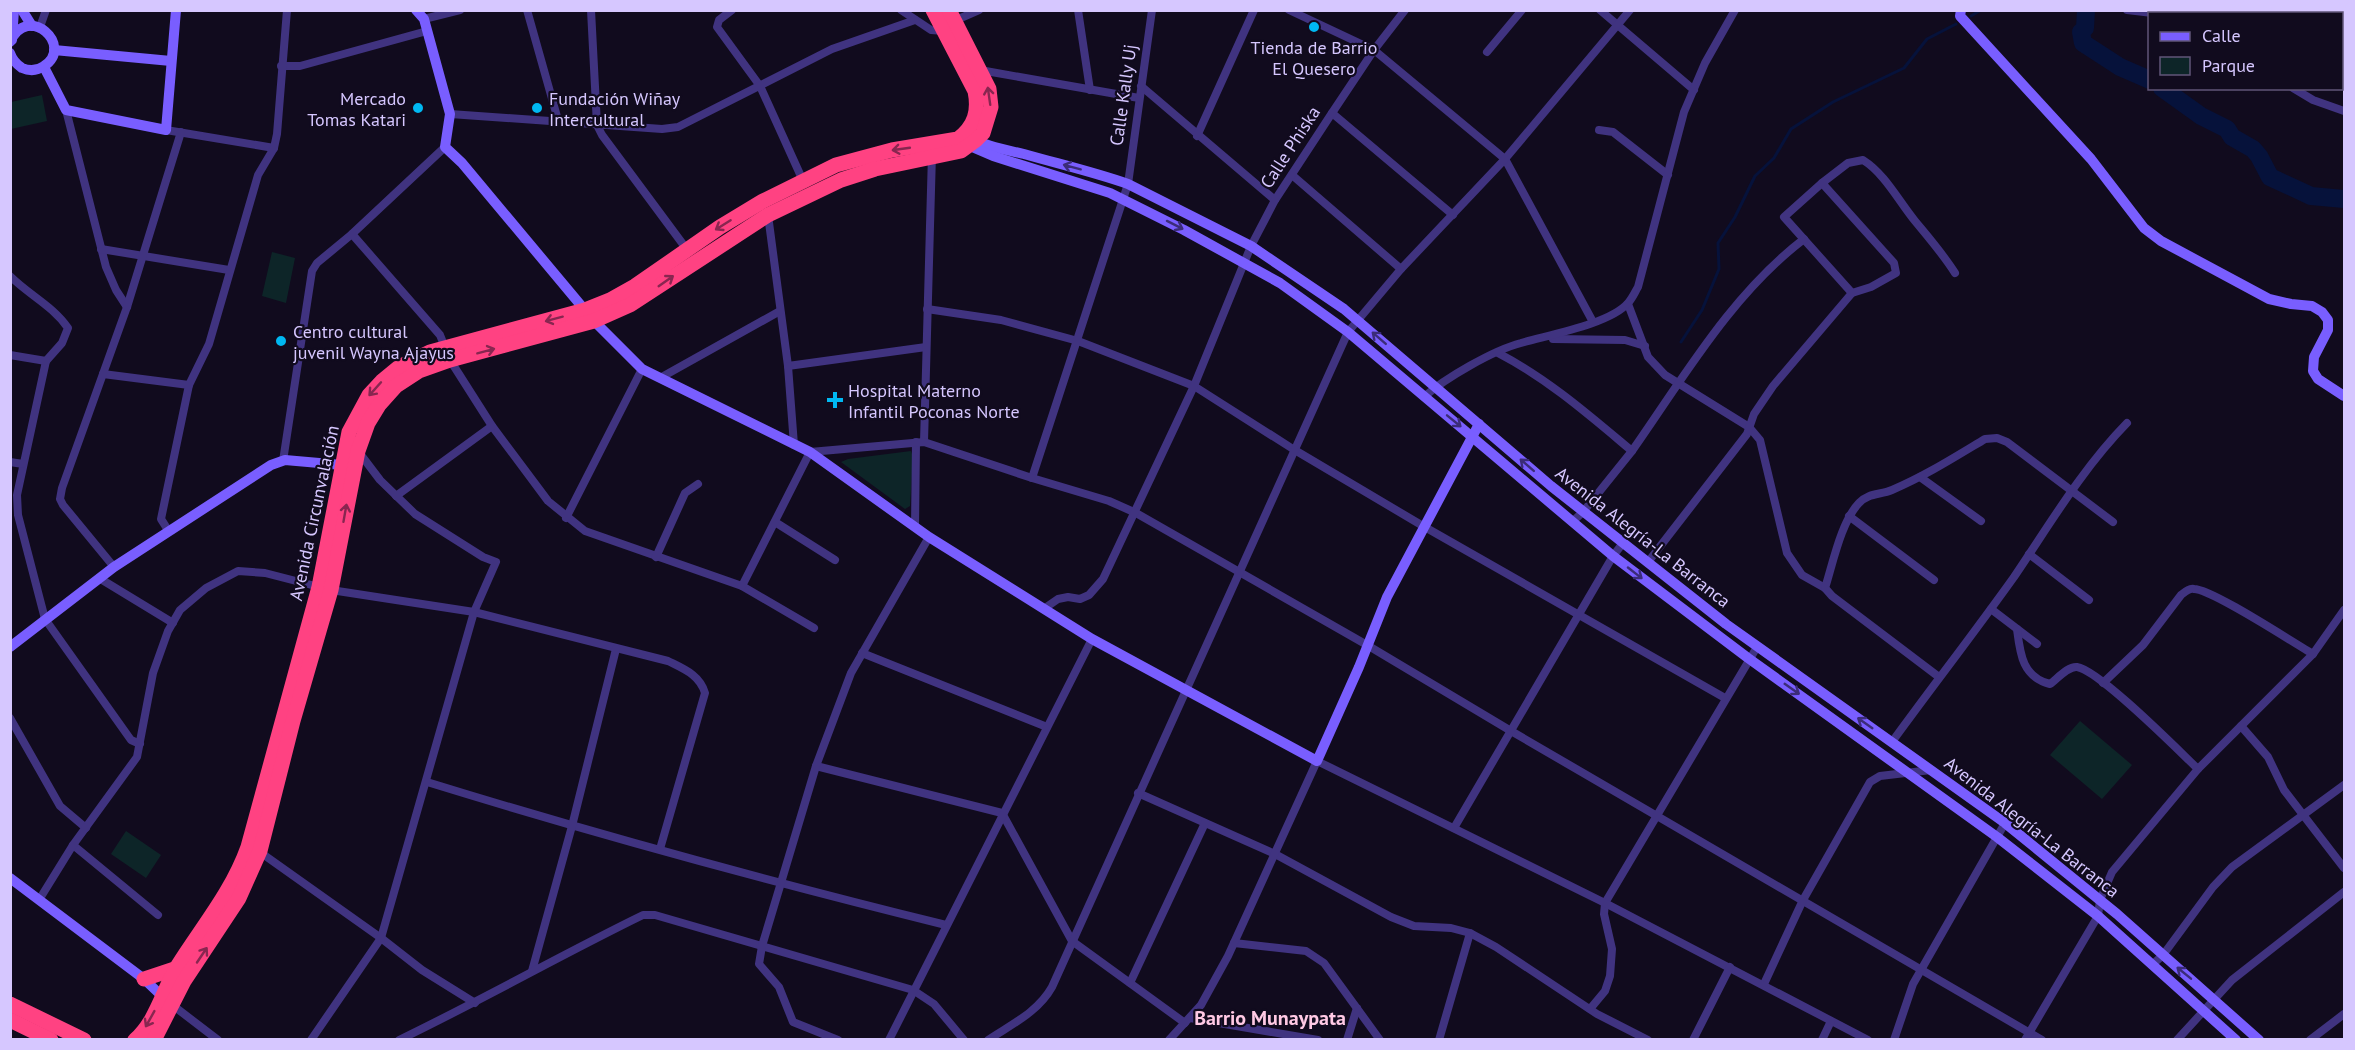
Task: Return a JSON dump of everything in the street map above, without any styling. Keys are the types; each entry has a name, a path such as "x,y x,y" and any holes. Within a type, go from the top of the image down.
{"highway":[{"path":"933,10 950,22 974,74 976,117 967,139"},
{"name":"Avenida Circunvalación","path":"135,1040 184,981 239,898 325,588 347,467 349,432 369,395 399,367 417,357 448,354 589,316 635,286 768,215 836,165 892,150 932,151 949,155 967,139"},
{"name":"Avenida Circunvalación","path":"691,255 763,201 806,187"},
{"name":"Avenida Circunvalación","path":"347,467 379,405 396,386 448,354"},
{"name":"Avenida Circunvalación","path":"154,1040 177,968 254,849"},
{"path":"144,980 177,968"},
{"path":"10,1004 19,1019 51,1040"},
{"path":"19,1019 84,1040"}],"main road":[{"path":"11,41 14,10"},
{"path":"10,53 23,69 31,70 44,67 52,57 54,50 51,37 36,27 22,10"},
{"path":"44,67 66,110 166,130 176,10"},
{"path":"416,10 424,19 450,114 445,147 462,163 589,316 642,369 810,452 929,537 1092,639 1317,761 1387,597 1471,435 1479,424"},
{"path":"1961,10 1960,16 2091,159 2144,228 2161,241 2269,299 2312,306 2322,312 2328,320 2328,330 2314,357 2313,371 2318,379 2344,396"},
{"path":"11,41 18,31 36,27"},
{"path":"54,50 171,61"},
{"name":"Avenida Alegría-La Barranca","path":"967,139 1128,184 1251,246 1358,319 1583,512 1757,646 2005,823 2100,900 2259,1040"},
{"name":"Avenida Alegría-La Barranca","path":"967,139 1123,199 1280,282 1348,332 1613,556 1749,658 1997,837 2098,916 2236,1040"},
{"path":"10,646 114,567 271,465 283,461 347,467"},
{"path":"10,878 167,1000"}],"street":[{"path":"36,27 46,10"},
{"path":"168,530 161,519 189,385 209,344 258,175 274,148 287,10"},
{"path":"424,19 460,10"},
{"path":"527,10 558,120"},
{"path":"591,10 597,125 602,135 691,255"},
{"path":"732,10 718,20 717,27 760,86 806,187"},
{"path":"901,10 931,30 979,10"},
{"path":"1078,10 1090,90"},
{"name":"Calle Kally Uj","path":"1032,478 1128,184 1152,10"},
{"path":"1197,136 1254,10"},
{"path":"1289,10 1307,14 1374,50 1505,159 1593,322"},
{"name":"Calle Phiska","path":"1045,608 1058,599 1068,597 1080,599 1089,595 1103,579 1194,386 1244,261 1275,200 1374,50 1405,10"},
{"path":"1487,52 1522,10"},
{"path":"1600,10 1694,90"},
{"path":"988,1040 1045,1000 1348,332 1401,269 1505,159 1630,10"},
{"path":"1424,397 1435,387 1498,352 1520,343 1568,332 1614,313 1628,304 1638,287 1684,112 1705,63 1735,10"},
{"path":"2127,10 2148,12"},
{"path":"450,114 662,129 678,128 832,49 915,20"},
{"path":"281,66 300,66 427,32"},
{"path":"974,74 1139,98"},
{"path":"1141,87 1275,200"},
{"path":"2296,90 2313,100 2344,111"},
{"path":"66,110 106,267 116,290 127,307"},
{"path":"1332,113 1453,214"},
{"path":"166,130 274,148"},
{"path":"1599,130 1612,132 1668,175"},
{"path":"114,567 63,506 60,499 127,307 181,132"},
{"path":"283,461 309,279 317,263 352,234 445,147"},
{"path":"915,527 927,347 932,151"},
{"path":"1852,293 1784,217 1848,163 1863,160 1875,168 1915,222 1940,249 1955,273"},
{"path":"1292,175 1401,269"},
{"path":"1648,562 1734,452 1754,414 1773,386 1852,293 1871,287 1896,273 1894,263 1822,183"},
{"path":"768,215 788,366 794,445"},
{"path":"352,234 440,335 448,354 492,426 548,501 566,518 585,531 742,586 814,628"},
{"path":"1572,522 1583,512 1632,451 1748,291 1804,239"},
{"path":"101,249 229,270"},
{"path":"10,276 59,315 68,328 62,343 46,361 17,495 18,515 45,619 131,740 140,744"},
{"path":"1628,304 1648,357 1659,369 1749,427 1762,446 1787,553 1802,575 1825,588 1832,596 1939,677"},
{"path":"927,309 1001,320 1078,341 1194,386 1293,449 1424,526 1725,698"},
{"path":"660,378 780,311"},
{"path":"1538,339 1625,340 1645,346"},
{"path":"788,366 927,347"},
{"path":"1498,352 1553,385 1632,451"},
{"path":"10,356 46,361"},
{"path":"566,518 642,369"},
{"path":"103,374 189,385"},
{"path":"1892,742 1991,609 2071,490 2104,446 2127,423"},
{"path":"396,496 492,426"},
{"path":"1825,588 1849,516 1867,496 1890,491 1920,477 1985,439 1997,438 2007,442 2113,522"},
{"path":"742,586 810,452 920,442 1109,501 1136,513 1366,645 2042,1040"},
{"path":"311,1040 381,938 474,612 496,562 483,557 415,514 380,480 357,451"},
{"path":"10,462 23,464"},
{"path":"1920,477 1981,521"},
{"path":"656,557 685,493 698,484"},
{"path":"1849,516 1934,580"},
{"path":"775,522 835,560"},
{"path":"838,1040 793,1022 779,987 759,964 762,946 816,766 852,673 929,537"},
{"path":"1454,828 1613,556 1623,543"},
{"path":"2029,554 2089,600"},
{"path":"39,900 73,845 137,757 153,673 180,610 220,579 238,572 265,573 325,588 474,612 668,661 695,676 702,682 705,693 660,849"},
{"path":"99,578 173,623"},
{"path":"2103,683 2144,645 2181,595 2195,588 2215,597 2313,654"},
{"path":"1991,609 2037,644"},
{"path":"2025,1040 2098,916 2100,900 2112,872 2198,769 2313,654 2344,610"},
{"path":"2017,629 2025,668 2034,678 2050,684 2075,667 2086,670 2128,703 2198,769"},
{"path":"889,1040 1092,639"},
{"path":"1590,1010 1605,991 1610,976 1612,949 1604,914 1605,903 1757,646"},
{"path":"531,971 572,826 616,649"},
{"path":"862,653 1047,727"},
{"path":"10,718 60,806 86,828"},
{"path":"2241,726 2268,757 2284,790 2344,868"},
{"path":"1169,1040 1202,1005 1234,943 1317,761 1605,903 1868,1040"},
{"path":"816,766 1002,813 1072,941 1130,983 1187,1020 1318,1040"},
{"path":"1764,984 1803,900 1870,782 1880,776 1931,770"},
{"path":"427,782 572,826 781,884 946,925"},
{"path":"2152,965 2163,955 2213,887 2232,867 2344,785"},
{"path":"1138,793 1275,854 1391,917 1414,926 1450,928 1470,933 1496,947 1590,1010 1648,1040"},
{"path":"1130,983 1205,823"},
{"path":"1894,1040 1913,984 2005,823"},
{"path":"73,845 158,915"},
{"path":"254,849 381,938 422,970 475,1003"},
{"path":"2177,1040 2232,980 2344,892"},
{"path":"399,1040 643,915 655,915 913,990 934,1004 964,1040"},
{"path":"1439,1040 1470,933"},
{"path":"1234,943 1306,951 1324,963 1380,1040"},
{"path":"1693,1040 1730,967"},
{"path":"167,1000 218,1040"},
{"path":"1347,1040 1357,1008"},
{"path":"2310,1040 2344,1014"},
{"path":"1822,1040 1831,1021"}],"green space":[{"path":"42,95 47,121 11,129 11,102"},
{"path":"272,252 295,258 286,303 262,296"},
{"path":"911,451 913,457 910,506 905,509 841,462 848,459"},
{"path":"2080,721 2132,765 2102,799 2050,755"},
{"path":"126,831 161,855 146,878 111,854"}],"waterway":[{"path":"1971,16 1981,10"},
{"path":"2086,10 2085,28 2081,32 2083,43 2120,67 2148,79"},
{"path":"1681,342 1702,310 1719,269 1718,243 1735,217 1755,176 1774,158 1791,129 1833,102 1904,68 1927,39 1956,24"},
{"path":"2165,90 2201,116 2227,129 2232,137 2253,149 2270,177 2311,196 2344,199"}],"place":[{"name":"Tienda de Barrio El Quesero","path":"1314,27"},
{"name":"Mercado Tomas Katari","path":"418,108"},
{"name":"Fundación Wiñay Intercultural","path":"537,108"},
{"name":"Centro cultural juvenil Wayna Ajayus","path":"281,341"},
{"name":"Hospital Materno Infantil Poconas Norte","path":"835,400"}],"district":[{"name":"Barrio Munaypata","path":"1270,1018"}]}
